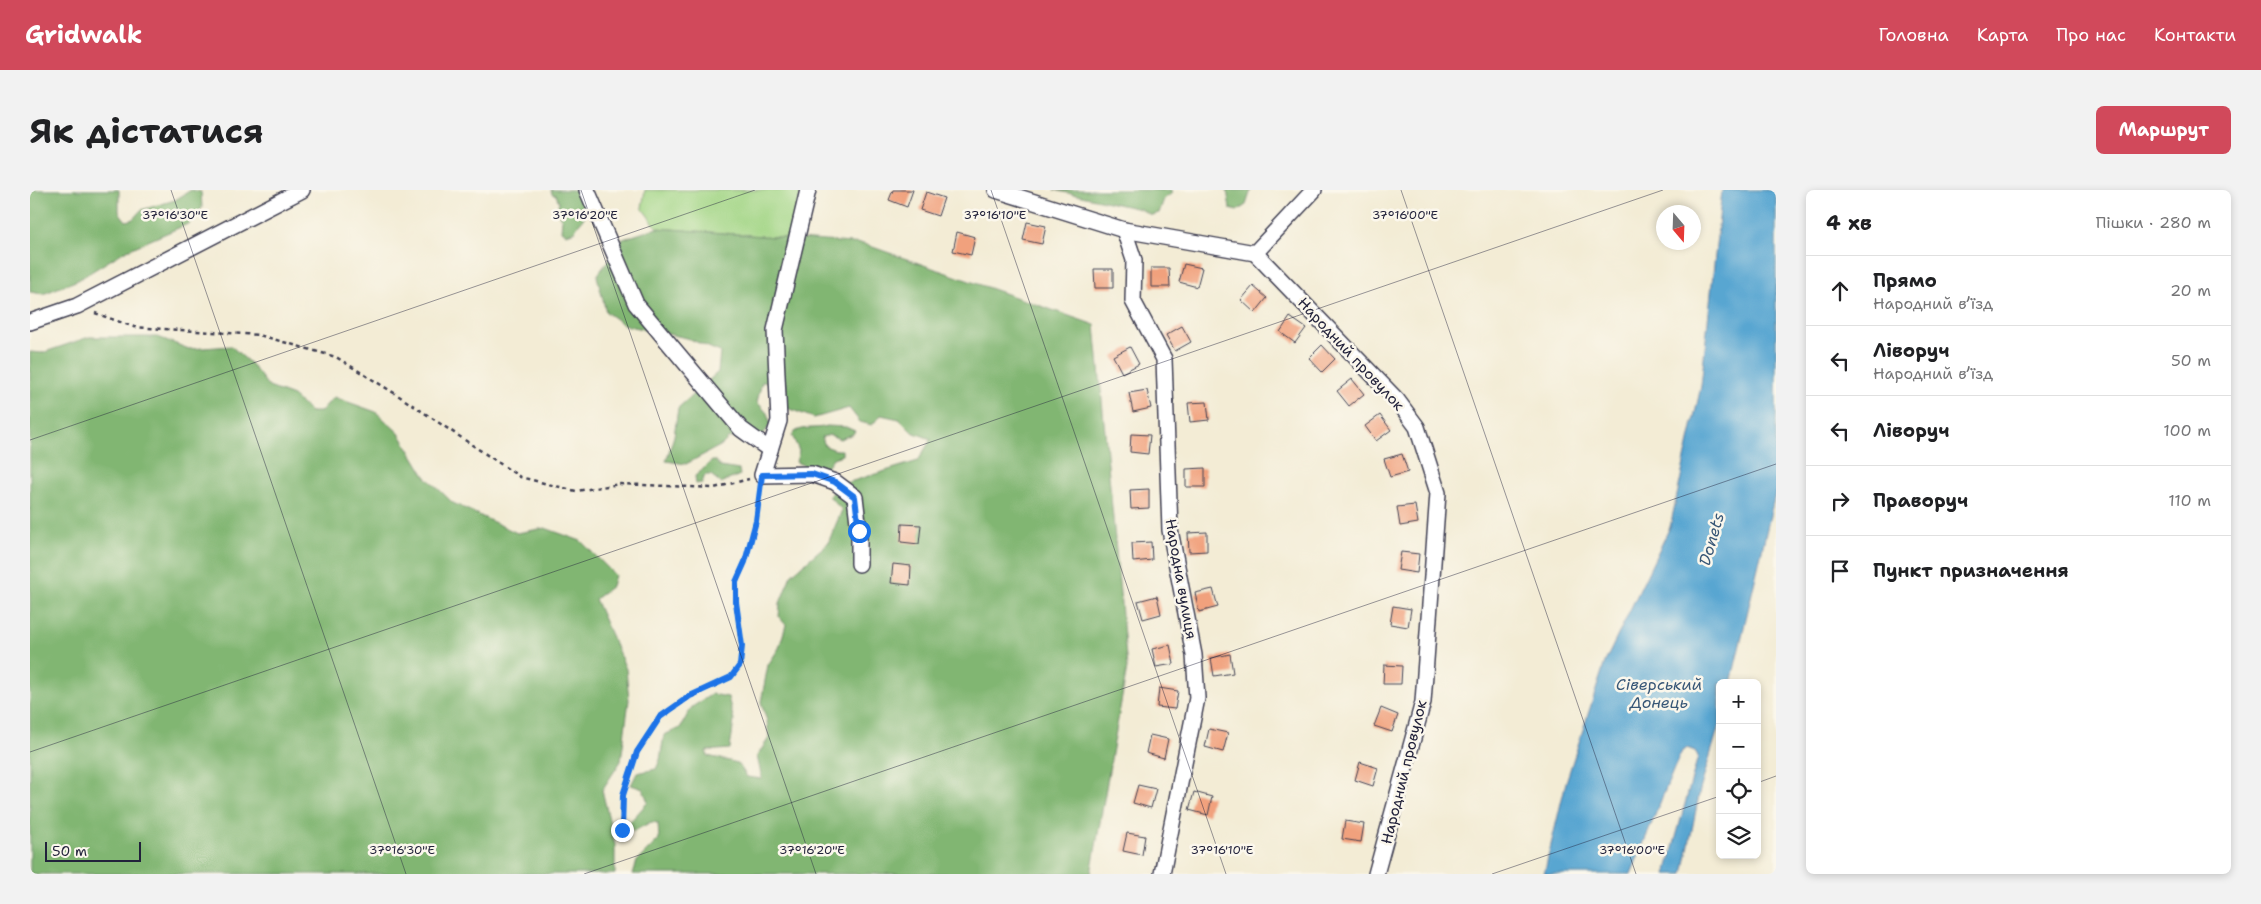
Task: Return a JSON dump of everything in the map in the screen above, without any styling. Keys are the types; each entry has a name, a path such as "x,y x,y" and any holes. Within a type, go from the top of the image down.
{"street":[{"path":"30,322 77,306 302,190"},
{"path":"587,190 636,304 741,430 770,450"},
{"path":"808,190 774,330 779,421 762,475 812,474 835,482 855,497 859,531 859,564"},
{"path":"996,190 1124,230 1255,253 1314,190"},
{"name":"Народна вулиця","path":"1124,230 1134,260 1133,300 1164,359 1170,530 1194,655 1197,698 1162,874"},
{"name":"Народний провулок","path":"1255,253 1397,400 1417,427 1438,493 1423,702 1376,874"}],"path":[{"path":"77,306 134,327 259,335 336,356 520,477 576,491 620,484 714,488 762,475 756,521 745,562 736,582 736,602 742,646 740,665 731,677 690,696 660,717 637,752 623,795 622,830"}],"green space":[{"path":"30,190 119,190 119,212 126,221 133,219 141,210 175,200 191,190 201,192 202,208 190,223 125,251 78,280 43,294 30,292"},
{"path":"551,190 584,190 587,210 575,231 567,234 561,231 562,219 555,210 559,203 556,195 552,194"},
{"path":"645,190 802,190 789,238 657,228 642,208"},
{"path":"1054,190 1171,190 1172,193 1164,199 1159,213 1151,215 1140,209"},
{"path":"1227,190 1251,190 1246,205 1237,211 1230,209"},
{"path":"657,228 864,244 1095,325 1127,668 1091,874 633,874 637,861 659,839 658,823 651,822 634,831 627,825 648,802 643,789 631,785 637,773 656,769 660,760 664,735 680,728 692,707 712,694 728,697 734,721 730,749 706,751 708,756 738,763 747,777 762,779 757,756 769,738 767,721 761,702 768,665 779,648 786,625 779,617 780,603 791,575 828,543 842,510 829,496 843,484 918,461 931,439 912,432 899,419 881,415 872,425 860,422 849,408 814,418 787,408 786,382 762,382 757,402 767,413 771,425 762,435 729,438 722,445 686,464 666,461 674,436 678,408 718,372 720,352 687,338 624,325 606,312 597,276 623,239"},
{"path":"89,337 158,337 189,349 231,346 252,365 269,387 293,396 311,412 320,412 334,397 376,412 399,433 425,476 453,503 517,533 545,528 581,541 615,575 612,586 595,599 626,669 629,700 621,761 602,790 615,845 615,874 30,874 30,352 42,353"},
{"path":"827,426 846,427 855,431 853,434 840,439 830,435 822,437 825,446 842,450 842,455 833,458 822,474 796,462 799,451 792,435 799,430"},
{"path":"712,461 716,461 720,467 739,470 740,475 721,483 711,475 705,475 702,483 696,484 695,476"}],"water":[{"name":"Сіверський Донець","path":"1722,190 1776,190 1776,490 1732,679 1716,679 1716,736 1700,790 1683,874 1666,874 1698,756 1695,751 1687,748 1682,751 1675,766 1631,874 1544,874 1566,782 1605,662 1670,527 1701,386"}],"building":[{"path":"893,190 913,190 907,207 889,200"},
{"path":"926,192 944,198 938,216 920,210"},
{"path":"1027,222 1046,226 1042,244 1023,240"},
{"path":"957,232 975,237 971,255 953,251"},
{"path":"1184,264 1202,268 1197,287 1179,282"},
{"path":"1151,268 1169,268 1170,287 1151,287"},
{"path":"1094,269 1113,269 1113,288 1095,288"},
{"path":"1253,286 1267,298 1255,313 1241,300"},
{"path":"1290,317 1306,328 1295,343 1280,332"},
{"path":"1182,326 1191,342 1175,351 1166,335"},
{"path":"1322,345 1335,359 1322,372 1309,358"},
{"path":"1130,347 1139,364 1122,373 1113,356"},
{"path":"1352,379 1364,394 1349,406 1337,391"},
{"path":"1147,390 1151,408 1133,412 1129,393"},
{"path":"1207,402 1209,420 1190,422 1188,403"},
{"path":"1380,415 1391,430 1376,441 1365,426"},
{"path":"1131,434 1150,435 1148,454 1130,452"},
{"path":"1402,454 1408,472 1390,477 1384,459"},
{"path":"1205,468 1205,487 1186,487 1186,469"},
{"path":"1149,489 1149,508 1131,509 1130,490"},
{"path":"1415,505 1418,523 1400,526 1397,507"},
{"path":"902,524 921,525 919,544 901,542"},
{"path":"1207,532 1207,551 1189,552 1188,533"},
{"path":"1151,542 1152,560 1133,562 1132,543"},
{"path":"1401,552 1419,554 1417,573 1398,570"},
{"path":"893,564 911,566 910,585 891,583"},
{"path":"1213,589 1218,607 1199,612 1195,593"},
{"path":"1157,596 1161,614 1143,619 1138,601"},
{"path":"1393,606 1411,609 1408,627 1390,624"},
{"path":"1170,645 1174,664 1156,667 1152,649"},
{"path":"1230,654 1233,673 1214,676 1211,658"},
{"path":"1384,665 1402,666 1401,684 1383,684"},
{"path":"1159,688 1178,691 1175,709 1157,707"},
{"path":"1381,708 1398,715 1392,732 1374,726"},
{"path":"1209,729 1228,733 1223,752 1205,747"},
{"path":"1150,735 1168,739 1164,758 1146,753"},
{"path":"1360,762 1378,768 1373,786 1355,780"},
{"path":"1138,785 1156,789 1151,808 1133,803"},
{"path":"1194,792 1212,797 1208,815 1189,810"},
{"path":"1345,821 1364,824 1361,842 1342,839"},
{"path":"1127,833 1145,836 1142,855 1123,851"}],"route":[{"path":"622,830 623,795 637,752 660,717 690,696 731,677 740,665 742,646 736,602 736,582 745,562 756,521 762,475 812,474 835,482 855,497 859,531"}],"water label":[{"name":"Donets","path":"1711,539"}]}
